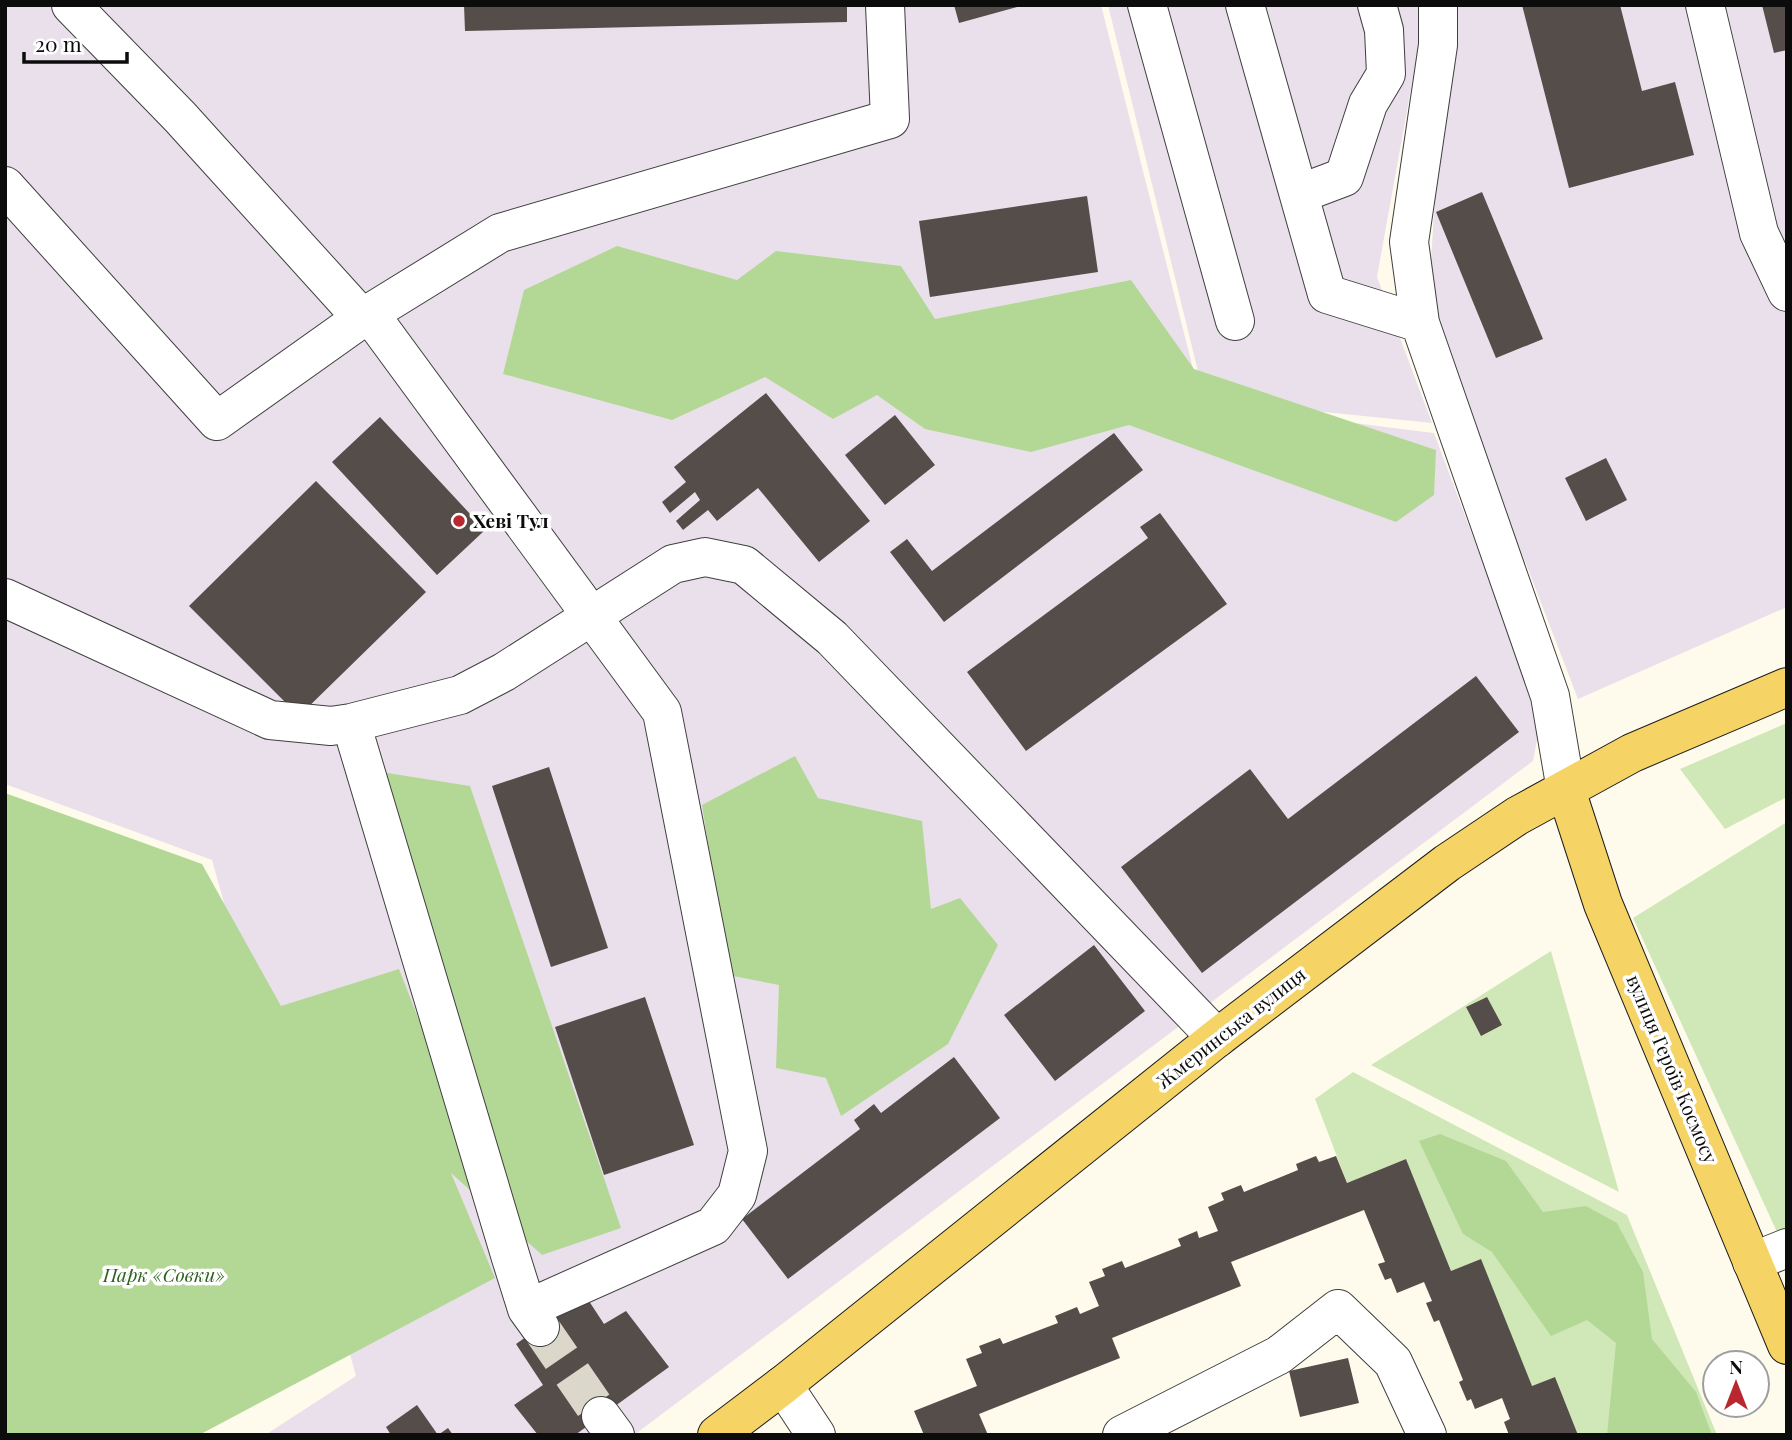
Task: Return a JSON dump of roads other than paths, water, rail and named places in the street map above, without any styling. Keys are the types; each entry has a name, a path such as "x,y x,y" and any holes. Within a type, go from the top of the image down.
{"main road":[{"name":"Жмеринська вулиця","path":"717,1435 1217,1038 1447,863 1517,816 1632,752 1787,687"},
{"name":"вулиця Героїв Космосу","path":"1566,790 1603,904 1787,1345"}],"lane":[{"path":"71,5 180,117 365,316 662,712 748,1151 737,1195 713,1226 534,1318 351,723"},
{"path":"5,186 217,421 365,316 500,233 890,119 885,5"},
{"path":"1147,5 1235,321"},
{"path":"1245,5 1327,294 1420,323"},
{"path":"1299,194 1344,177 1368,104 1386,75 1384,30 1377,5"},
{"path":"1438,5 1438,45 1409,242 1420,323 1546,683 1566,790"},
{"path":"1705,5 1759,233 1787,292"},
{"path":"5,598 270,720 331,726 460,695 504,672 673,564 705,557 744,565 832,638 1217,1038"},
{"path":"1752,1262 1787,1248"},
{"path":"1122,1435 1279,1355 1338,1309 1393,1362 1427,1435"},
{"path":"783,1385 816,1435"}],"tunnel":[{"path":"540,1327 601,1416"}],"place":[{"name":"Хеві Тул","path":"459,521"}],"park label":[{"name":"Парк «Совки»","path":"164,1275"}]}
